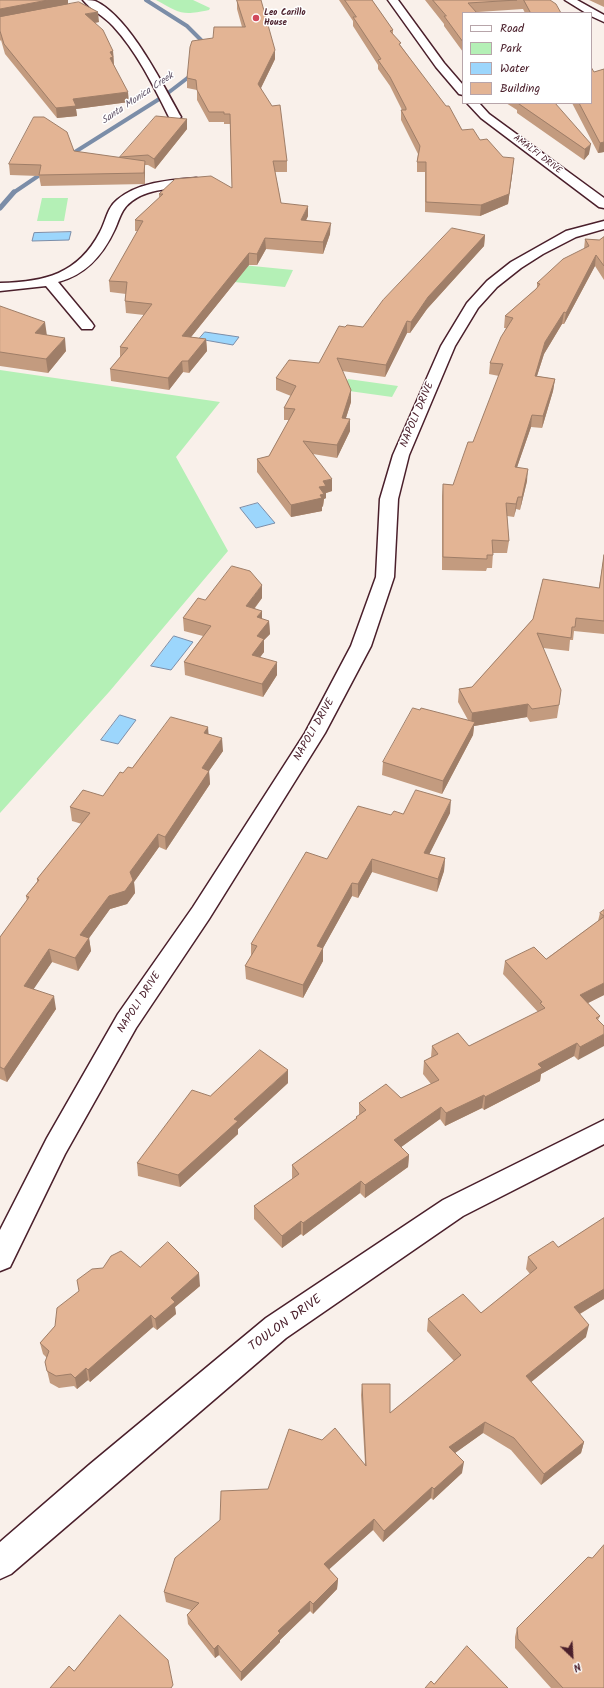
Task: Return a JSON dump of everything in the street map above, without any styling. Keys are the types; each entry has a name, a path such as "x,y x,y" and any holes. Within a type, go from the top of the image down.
{"street":[{"path":"393,0 440,65 462,91"},
{"path":"570,0 591,12"},
{"path":"88,4 114,20 130,38 175,117"},
{"path":"592,12 604,19"},
{"name":"AMALFI DRIVE","path":"474,104 485,116 604,204"},
{"path":"0,287 15,287 50,281 85,264 106,234 114,210 122,202 135,194 151,189 206,181"},
{"name":"NAPOLI DRIVE","path":"0,1258 56,1146 127,1021 201,913 315,733 361,646 384,577 389,499 401,455 448,346 472,306 492,284 516,265 538,251 571,234 604,225"},
{"path":"50,281 87,326"},
{"name":"TOULON DRIVE","path":"0,1563 100,1476 276,1328 453,1208 604,1131"}],"green space":[{"path":"156,0 193,0 210,8 209,10 200,12 186,13 170,8"},
{"path":"42,198 68,198 64,221 37,221"},
{"path":"212,262 293,270 285,287 203,279"},
{"path":"0,370 220,402 176,457 228,551 109,692 0,813"},
{"path":"348,379 398,386 392,397 342,390"}],"water":[{"path":"71,232 69,240 32,241 34,233"},
{"path":"205,332 239,337 233,345 199,339"},
{"path":"258,503 275,523 256,528 240,508"},
{"path":"174,636 193,642 171,670 151,666"},
{"path":"120,715 136,720 118,744 101,740"}],"building":[{"path":"0,0 48,0 0,9"},
{"path":"237,0 261,0 275,50 258,84 272,106 280,105 287,161 273,161 281,203 308,206 301,220 331,223 323,242 265,238 257,254 249,253 182,336 206,339 188,361 182,361 168,378 110,369 128,348 120,347 152,304 125,301 127,282 109,281 143,221 135,220 163,194 159,194 175,179 211,176 232,188 230,114 224,114 224,112 209,112 197,90 196,80 187,78 192,41 213,38 214,27 245,27"},
{"path":"345,0 372,0 393,30 390,31 401,43 399,44 446,106 449,106 462,130 473,129 480,140 487,139 503,157 514,158 509,194 481,205 426,202 426,162 417,162 420,146 401,110 406,110 406,108 390,77 378,60 381,59 353,17 356,17"},
{"path":"433,0 517,0 468,3 476,12 462,12 462,41 444,16 446,16"},
{"path":"524,0 550,0 556,4 560,12 530,12"},
{"path":"79,2 98,12 85,14 103,30 113,51 110,52 113,57 110,58 128,92 73,99 76,106 56,108 4,44 0,31 0,17"},
{"path":"592,69 594,72 604,69 604,142 600,143 580,104 592,104"},
{"path":"519,104 556,104 591,144 585,149"},
{"path":"156,116 187,119 154,159 148,155 120,157"},
{"path":"34,117 44,117 67,132 74,151 145,161 144,173 39,175 41,165 9,164"},
{"path":"452,228 485,235 428,297 411,322 407,321 386,365 337,358 351,390 342,418 350,419 337,445 303,441 332,479 323,481 326,486 319,487 324,494 320,495 322,498 291,505 257,459 269,456 295,409 284,408 296,386 276,378 289,360 319,363 339,326 345,327 347,325 363,327 383,300"},
{"path":"604,237 604,266 596,255 566,313 564,312 545,342 535,376 555,379 543,416 532,415 515,467 528,469 522,497 518,497 516,504 506,503 509,541 492,540 493,555 487,555 487,559 443,557 443,484 453,485 468,442 473,442 503,364 490,363 501,337 513,318 505,316 536,289 540,284 537,283 563,259 589,246 585,239 599,240"},
{"path":"0,306 45,322 35,333 65,338 46,359 0,352"},
{"path":"604,555 604,621 576,618 575,627 572,627 571,638 537,633 561,690 559,705 532,709 528,704 472,713 459,689 472,687 533,619 543,579 599,588"},
{"path":"232,566 250,571 262,585 246,606 262,611 257,617 269,621 257,636 264,639 252,655 277,662 262,684 184,662 211,626 183,618 198,598 205,600"},
{"path":"413,708 420,710 421,708 475,722 443,781 383,762"},
{"path":"171,717 208,727 204,733 222,738 202,768 209,771 165,837 158,834 130,872 133,880 125,891 109,896 80,935 89,938 75,958 49,949 24,986 54,996 4,1069 0,1067 0,937 29,897 26,896 39,880 37,879 90,813 70,807 83,790 103,796 120,772 123,773 128,767 132,768"},
{"path":"416,790 451,800 424,853 445,858 438,879 372,859 358,884 352,883 317,946 323,948 303,985 245,966 257,946 251,944 306,852 327,859 358,806 391,815 394,811 403,814"},
{"path":"604,910 604,916 600,913"},
{"path":"604,917 604,983 580,995 600,1016 596,1018 604,1026 604,1034 580,1047 577,1043 538,1064 542,1068 485,1097 484,1095 446,1113 441,1107 394,1140 409,1155 365,1185 361,1181 303,1223 301,1221 282,1236 254,1206 299,1174 292,1165 357,1118 356,1117 366,1110 359,1103 386,1084 401,1098 439,1080 424,1061 438,1054 432,1046 458,1033 469,1046 545,1008 540,1003 542,1002 505,961 534,947 546,959"},
{"path":"260,1050 288,1070 234,1119 238,1121 178,1175 137,1163 192,1090 210,1096"},
{"path":"604,1218 604,1289 574,1307 589,1325 526,1376 584,1442 544,1474 514,1438 485,1422 449,1447 464,1462 434,1489 432,1487 384,1531 374,1519 324,1564 338,1579 313,1604 310,1601 278,1631 280,1633 241,1672 218,1645 214,1649 187,1615 199,1603 164,1592 175,1558 220,1520 221,1491 268,1489 289,1429 322,1440 335,1428 366,1466 362,1384 390,1384 390,1413 461,1355 428,1319 463,1294 481,1313 537,1268 528,1257 553,1241 558,1247"},
{"path":"168,1242 199,1273 171,1298 175,1302 155,1319 151,1315 88,1370 86,1368 75,1378 71,1374 56,1376 47,1371 45,1362 49,1351 40,1343 55,1326 57,1308 79,1291 77,1280 92,1269 103,1268 111,1256 121,1251 140,1267"},
{"path":"604,1545 604,1688 563,1688 518,1639 517,1628 588,1557 592,1558"},
{"path":"120,1615 168,1660 173,1685 171,1688 50,1688 69,1666 74,1671"},
{"path":"467,1646 508,1688 425,1688 431,1681 434,1684"}],"waterway":[{"name":"Santa Monica Creek","path":"146,0 187,26 208,47"},
{"name":"Santa Monica Creek","path":"67,157 164,96 194,73"},
{"name":"Santa Monica Creek","path":"13,193 47,170"},
{"name":"Santa Monica Creek","path":"0,208 13,193"}],"place":[{"name":"Leo Carillo House","path":"256,18"}]}
